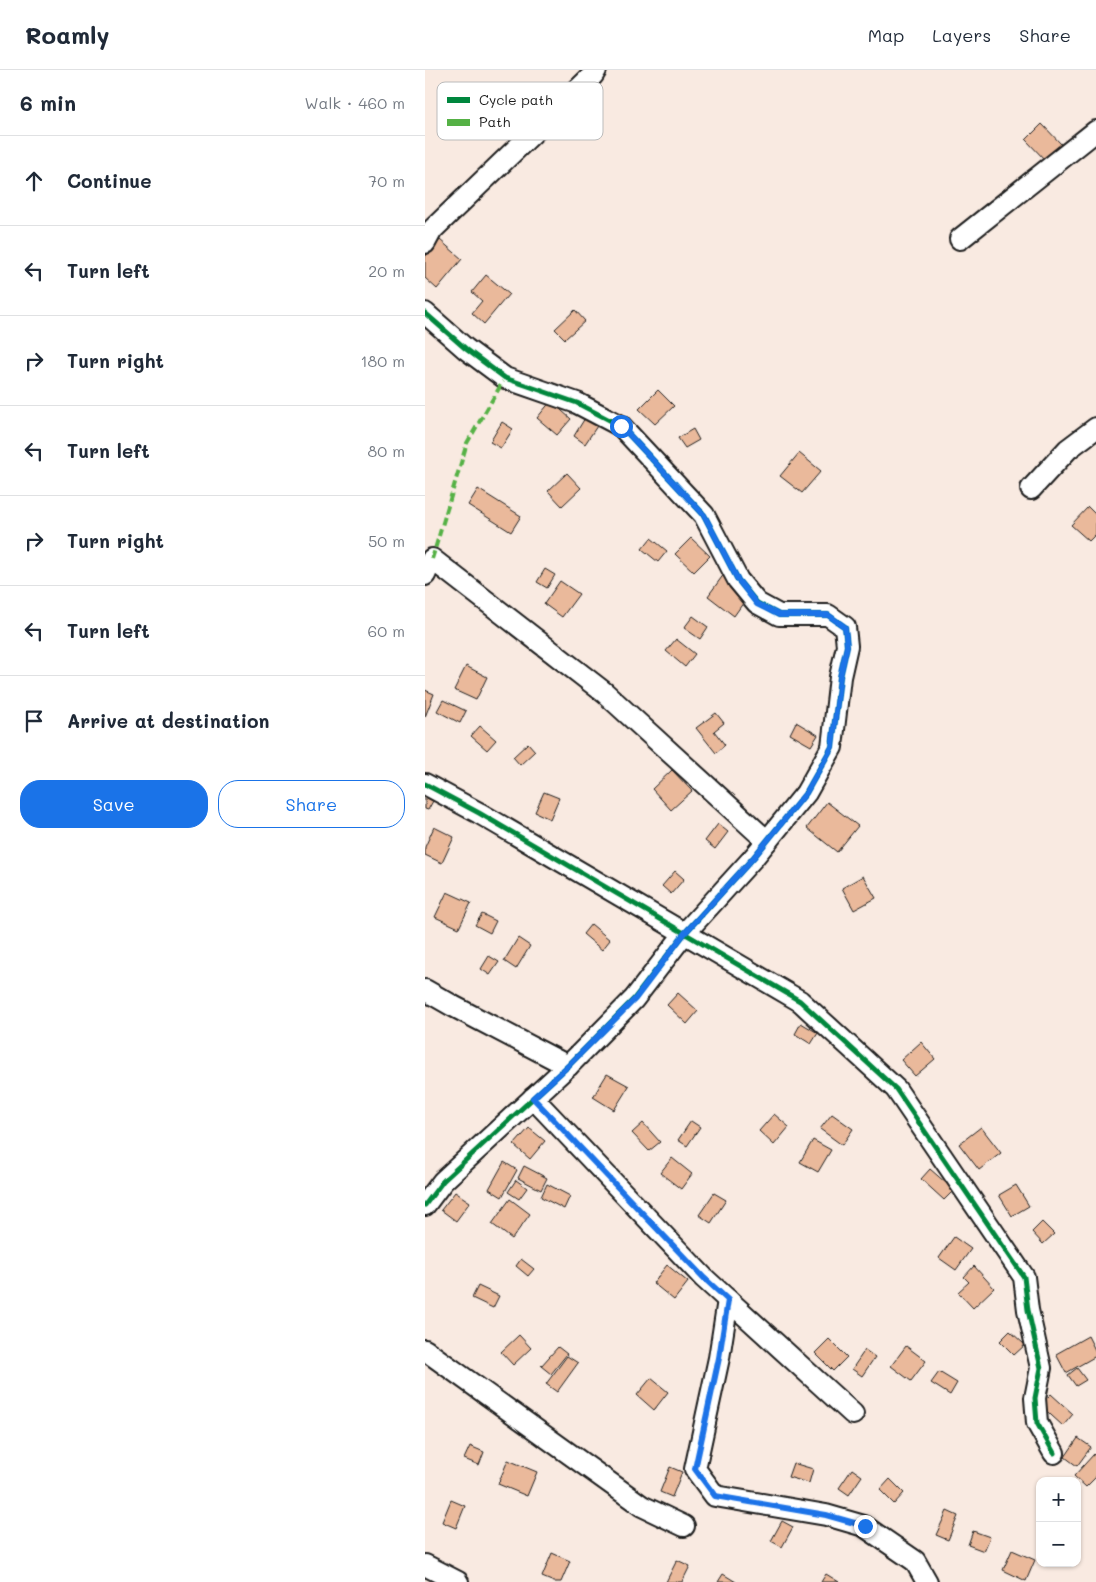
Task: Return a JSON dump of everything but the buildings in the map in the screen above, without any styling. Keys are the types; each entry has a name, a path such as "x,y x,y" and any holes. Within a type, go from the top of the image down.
{"street":[{"path":"586,82 596,70"},
{"path":"960,239 1096,131"},
{"path":"425,243 432,230 525,140"},
{"path":"425,313 466,349 505,378 577,403 621,426 704,515 738,580 757,604 779,615 828,615 845,627 847,646 840,677 832,747 806,793 767,841 684,934 635,999 568,1066 443,1181 425,1205"},
{"path":"1031,489 1069,449 1096,428"},
{"path":"425,575 432,559 605,693 767,841"},
{"path":"425,784 800,1001 896,1089 1024,1277 1028,1310 1041,1368 1035,1398 1037,1423 1054,1453"},
{"path":"425,990 568,1066"},
{"path":"533,1098 704,1278 853,1414"},
{"path":"728,1300 719,1358 695,1469 715,1496 826,1515 865,1526 915,1561 927,1582"},
{"path":"425,1350 642,1506 684,1526"},
{"path":"425,1565 458,1582"}],"marked path":[{"path":"432,559 467,443 505,378"}],"cycle path":[{"path":"425,313 466,349 505,378 577,403 621,426 704,515 738,580 757,603 779,615 828,615 845,627 847,646 840,677 832,747 806,793 754,857 684,934 634,999 568,1066 443,1181 425,1205"},
{"path":"425,784 479,813 800,1001 896,1089 1024,1277 1028,1310 1041,1368 1035,1398 1037,1423 1054,1453"}],"route":[{"path":"621,426 704,515 738,580 757,604 779,615 828,615 845,627 847,646 840,677 832,747 806,793 754,857 684,934 635,999 533,1098 704,1278 728,1300 719,1358 695,1469 715,1496 826,1515 865,1526"}]}
